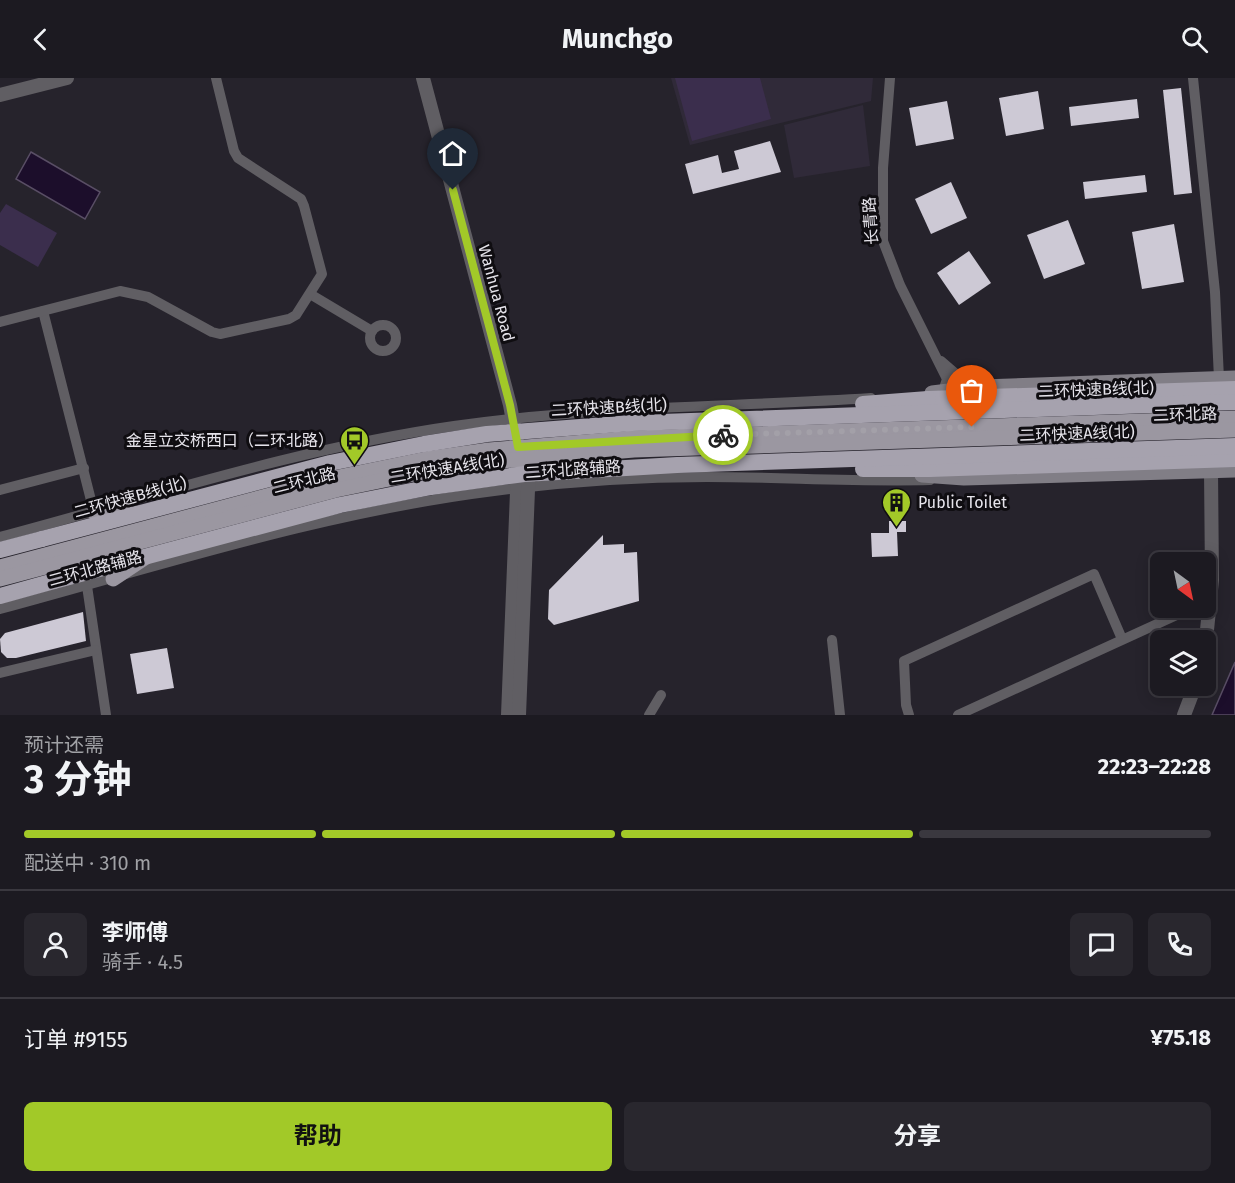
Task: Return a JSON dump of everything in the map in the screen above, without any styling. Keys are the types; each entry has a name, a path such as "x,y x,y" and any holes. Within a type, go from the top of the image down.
{"highway":[{"path":"723,441 906,401 1235,389"},
{"name":"二环快速B线(北)","path":"0,550 262,480 414,446 555,427 723,441 1235,402"},
{"path":"723,441 916,469 1210,465 1235,459"},
{"name":"二环快速A线(北)","path":"0,596 285,519 431,487 547,472 723,441 1235,446"}],"main road":[{"name":"二环北路","path":"723,441 801,426 935,393 982,387 1235,378"},
{"name":"二环北路","path":"829,438 1235,418"},
{"name":"二环北路","path":"1,576 365,471 437,458 521,455 723,441 1235,430"},
{"path":"723,441 800,452 930,476 982,478 1210,465 1235,470"},
{"path":"94,512 120,511 192,521"},
{"path":"113,579 135,566 192,521"}],"street":[{"path":"1,92 67,78"},
{"path":"0,322 120,291 134,292 148,297 212,332 220,334 289,319 296,315 319,281 322,267 304,206 301,199 238,158 216,78"},
{"name":"Wanhua Road","path":"423,78 521,455 524,487 519,715"},
{"name":"长青路","path":"890,78 883,168 883,241 900,285 934,351"},
{"path":"1194,78 1215,292 1219,379"},
{"path":"310,294 372,331"},
{"path":"43,311 94,512"},
{"path":"934,351 944,364 963,380 982,387"},
{"path":"0,537 359,443 432,429 513,418 935,393 944,388 947,379 934,351"},
{"path":"1209,552 1210,465"},
{"path":"0,490 84,468"},
{"name":"二环北路辅路","path":"0,609 353,516 433,500 524,487 692,477 850,482 982,478"},
{"name":"Wanhua Road","path":"508,715 524,487"},
{"path":"909,715 906,705 904,661 1094,574 1122,639"},
{"path":"87,586 106,715"},
{"path":"958,715 1169,618"},
{"path":"832,640 840,715"},
{"path":"0,673 96,650"},
{"path":"649,715 661,695"},
{"path":"1184,715 1191,696"}],"shaded area":[{"path":"671,78 873,78 871,101 690,145"},
{"path":"675,78 760,78 771,119 692,141"},
{"path":"863,105 870,166 794,178 784,125"},
{"path":"31,152 100,192 85,219 16,179"},
{"path":"6,204 57,233 38,267 0,245 0,213"},
{"path":"1235,662 1235,715 1212,715"}],"building":[{"path":"1181,88 1192,193 1174,195 1163,90"},
{"path":"1038,91 1044,129 1006,136 999,98"},
{"path":"1137,99 1139,118 1071,126 1069,107"},
{"path":"947,101 954,139 916,146 909,108"},
{"path":"770,141 781,172 693,194 685,164 718,155 722,173 739,169 734,151"},
{"path":"1145,175 1147,192 1085,199 1083,182"},
{"path":"951,182 967,218 931,234 915,199"},
{"path":"1068,220 1085,264 1044,279 1027,235"},
{"path":"1174,224 1184,282 1142,289 1132,232"},
{"path":"969,251 991,283 959,305 937,273"},
{"path":"889,521 906,521 906,532 897,532 898,556 872,557 871,533 889,533"},
{"path":"603,535 603,545 624,544 624,553 637,552 639,601 554,625 548,619 549,590"},
{"path":"83,612 86,641 16,658 7,658 1,652 0,639 5,633"},
{"path":"167,648 174,688 137,694 130,654"}],"way so far":[{"path":"723,435 972,427"}],"place":[{"name":"金星立交桥西口（二环北路）","path":"355,466"},
{"name":"Public Toilet","path":"897,528"}],"route":[{"path":"453,190 510,405 518,447 723,435"}]}
